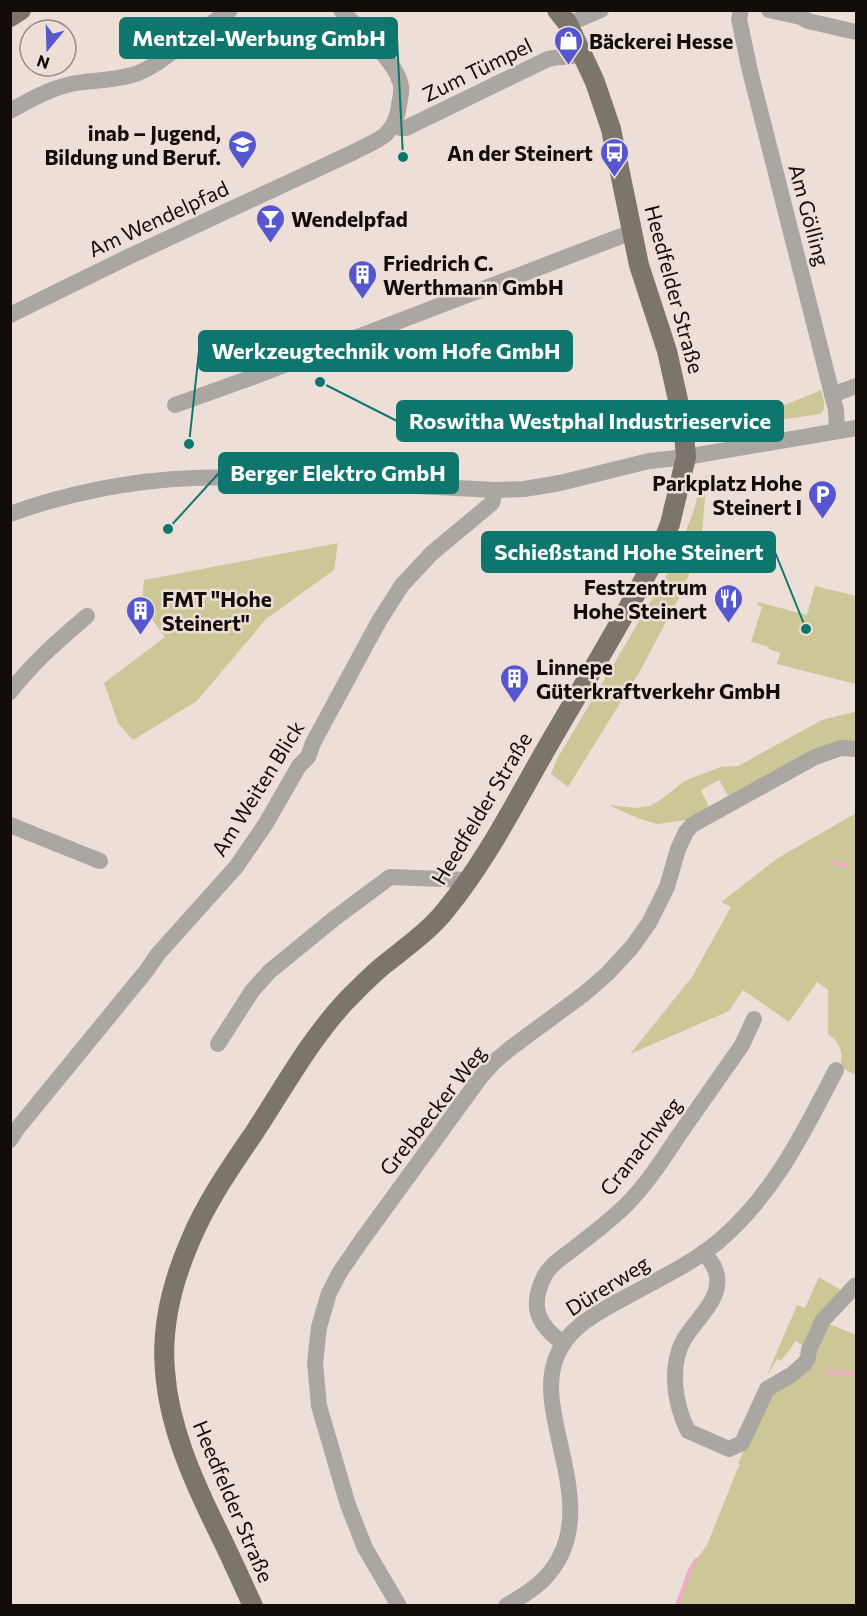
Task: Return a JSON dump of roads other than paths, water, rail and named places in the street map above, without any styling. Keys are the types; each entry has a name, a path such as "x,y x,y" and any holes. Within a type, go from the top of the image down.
{"main road":[{"path":"10,17 21,10"},
{"name":"Heedfelder Straße","path":"253,1605 184,1457 167,1390 164,1368 166,1330 173,1287 190,1239 220,1184 333,1016 384,965 408,947 438,919 489,850 659,551 670,525 686,457 683,422 675,384 667,351 639,265 611,129 595,82 562,17"}],"street":[{"path":"10,111 39,95 61,87 132,75 145,70 230,10"},
{"path":"341,10 384,56 397,75 401,96 393,125"},
{"path":"562,17 602,10"},
{"name":"Am Gölling","path":"741,10 740,19 750,71 836,410 837,431"},
{"path":"769,10 856,32"},
{"name":"Zum Tümpel","path":"393,125 406,128 548,59 570,58 582,54"},
{"name":"Am Wendelpfad","path":"10,315 138,252 354,152 381,138 393,125"},
{"path":"175,405 632,232"},
{"path":"832,395 856,386"},
{"path":"10,514 96,490 145,482 194,478 495,490 525,489 560,483 650,460 686,457 856,428"},
{"name":"Am Weiten Blick","path":"13,1131 158,954 236,867 308,757 313,743 350,674 402,585 432,553 492,503 495,490"},
{"path":"10,692 46,651 87,616"},
{"name":"Grebbecker Weg","path":"399,1605 365,1548 348,1505 319,1406 315,1363 318,1334 328,1293 339,1272 494,1062 595,985 621,961 657,908 678,849 692,825 815,757 841,748 856,749"},
{"path":"10,825 100,861"},
{"path":"218,1044 252,991 270,970 390,877 468,880"},
{"name":"Cranachweg","path":"563,1343 543,1327 539,1317 537,1299 543,1277 551,1266 601,1228 627,1204 645,1182 742,1045 754,1019"},
{"name":"Dürerweg","path":"506,1605 544,1580 561,1555 571,1526 571,1492 551,1402 553,1367 563,1343 581,1323 704,1252 730,1231 771,1185 803,1135 836,1070"},
{"path":"704,1252 716,1273 716,1292 682,1342 675,1375 676,1391 683,1422 688,1431 729,1449 742,1443 767,1389 791,1375 804,1364 823,1320 856,1285"}],"waterway":[{"path":"833,863 846,865"},
{"path":"827,1372 856,1373"},
{"path":"677,1606 696,1560"}],"place":[{"name":"Bäckerei Hesse","path":"568,66"},
{"name":"Mentzel-Werbung GmbH","path":"403,157"},
{"name":"inab – Jugend, Bildung und Beruf.","path":"242,170"},
{"name":"An der Steinert","path":"614,178"},
{"name":"Wendelpfad","path":"270,244"},
{"name":"Friedrich C. Werthmann GmbH","path":"362,300"},
{"name":"Roswitha Westphal Industrieservice","path":"320,382"},
{"name":"Werkzeugtechnik vom Hofe GmbH","path":"189,444"},
{"name":"Parkplatz Hohe Steinert I","path":"823,520"},
{"name":"Berger Elektro GmbH","path":"168,529"},
{"name":"Festzentrum Hohe Steinert","path":"728,624"},
{"name":"Schießstand Hohe Steinert","path":"806,629"},
{"name":"FMT \"Hohe Steinert\"","path":"141,636"},
{"name":"Linnepe Güterkraftverkehr GmbH","path":"515,704"}]}
